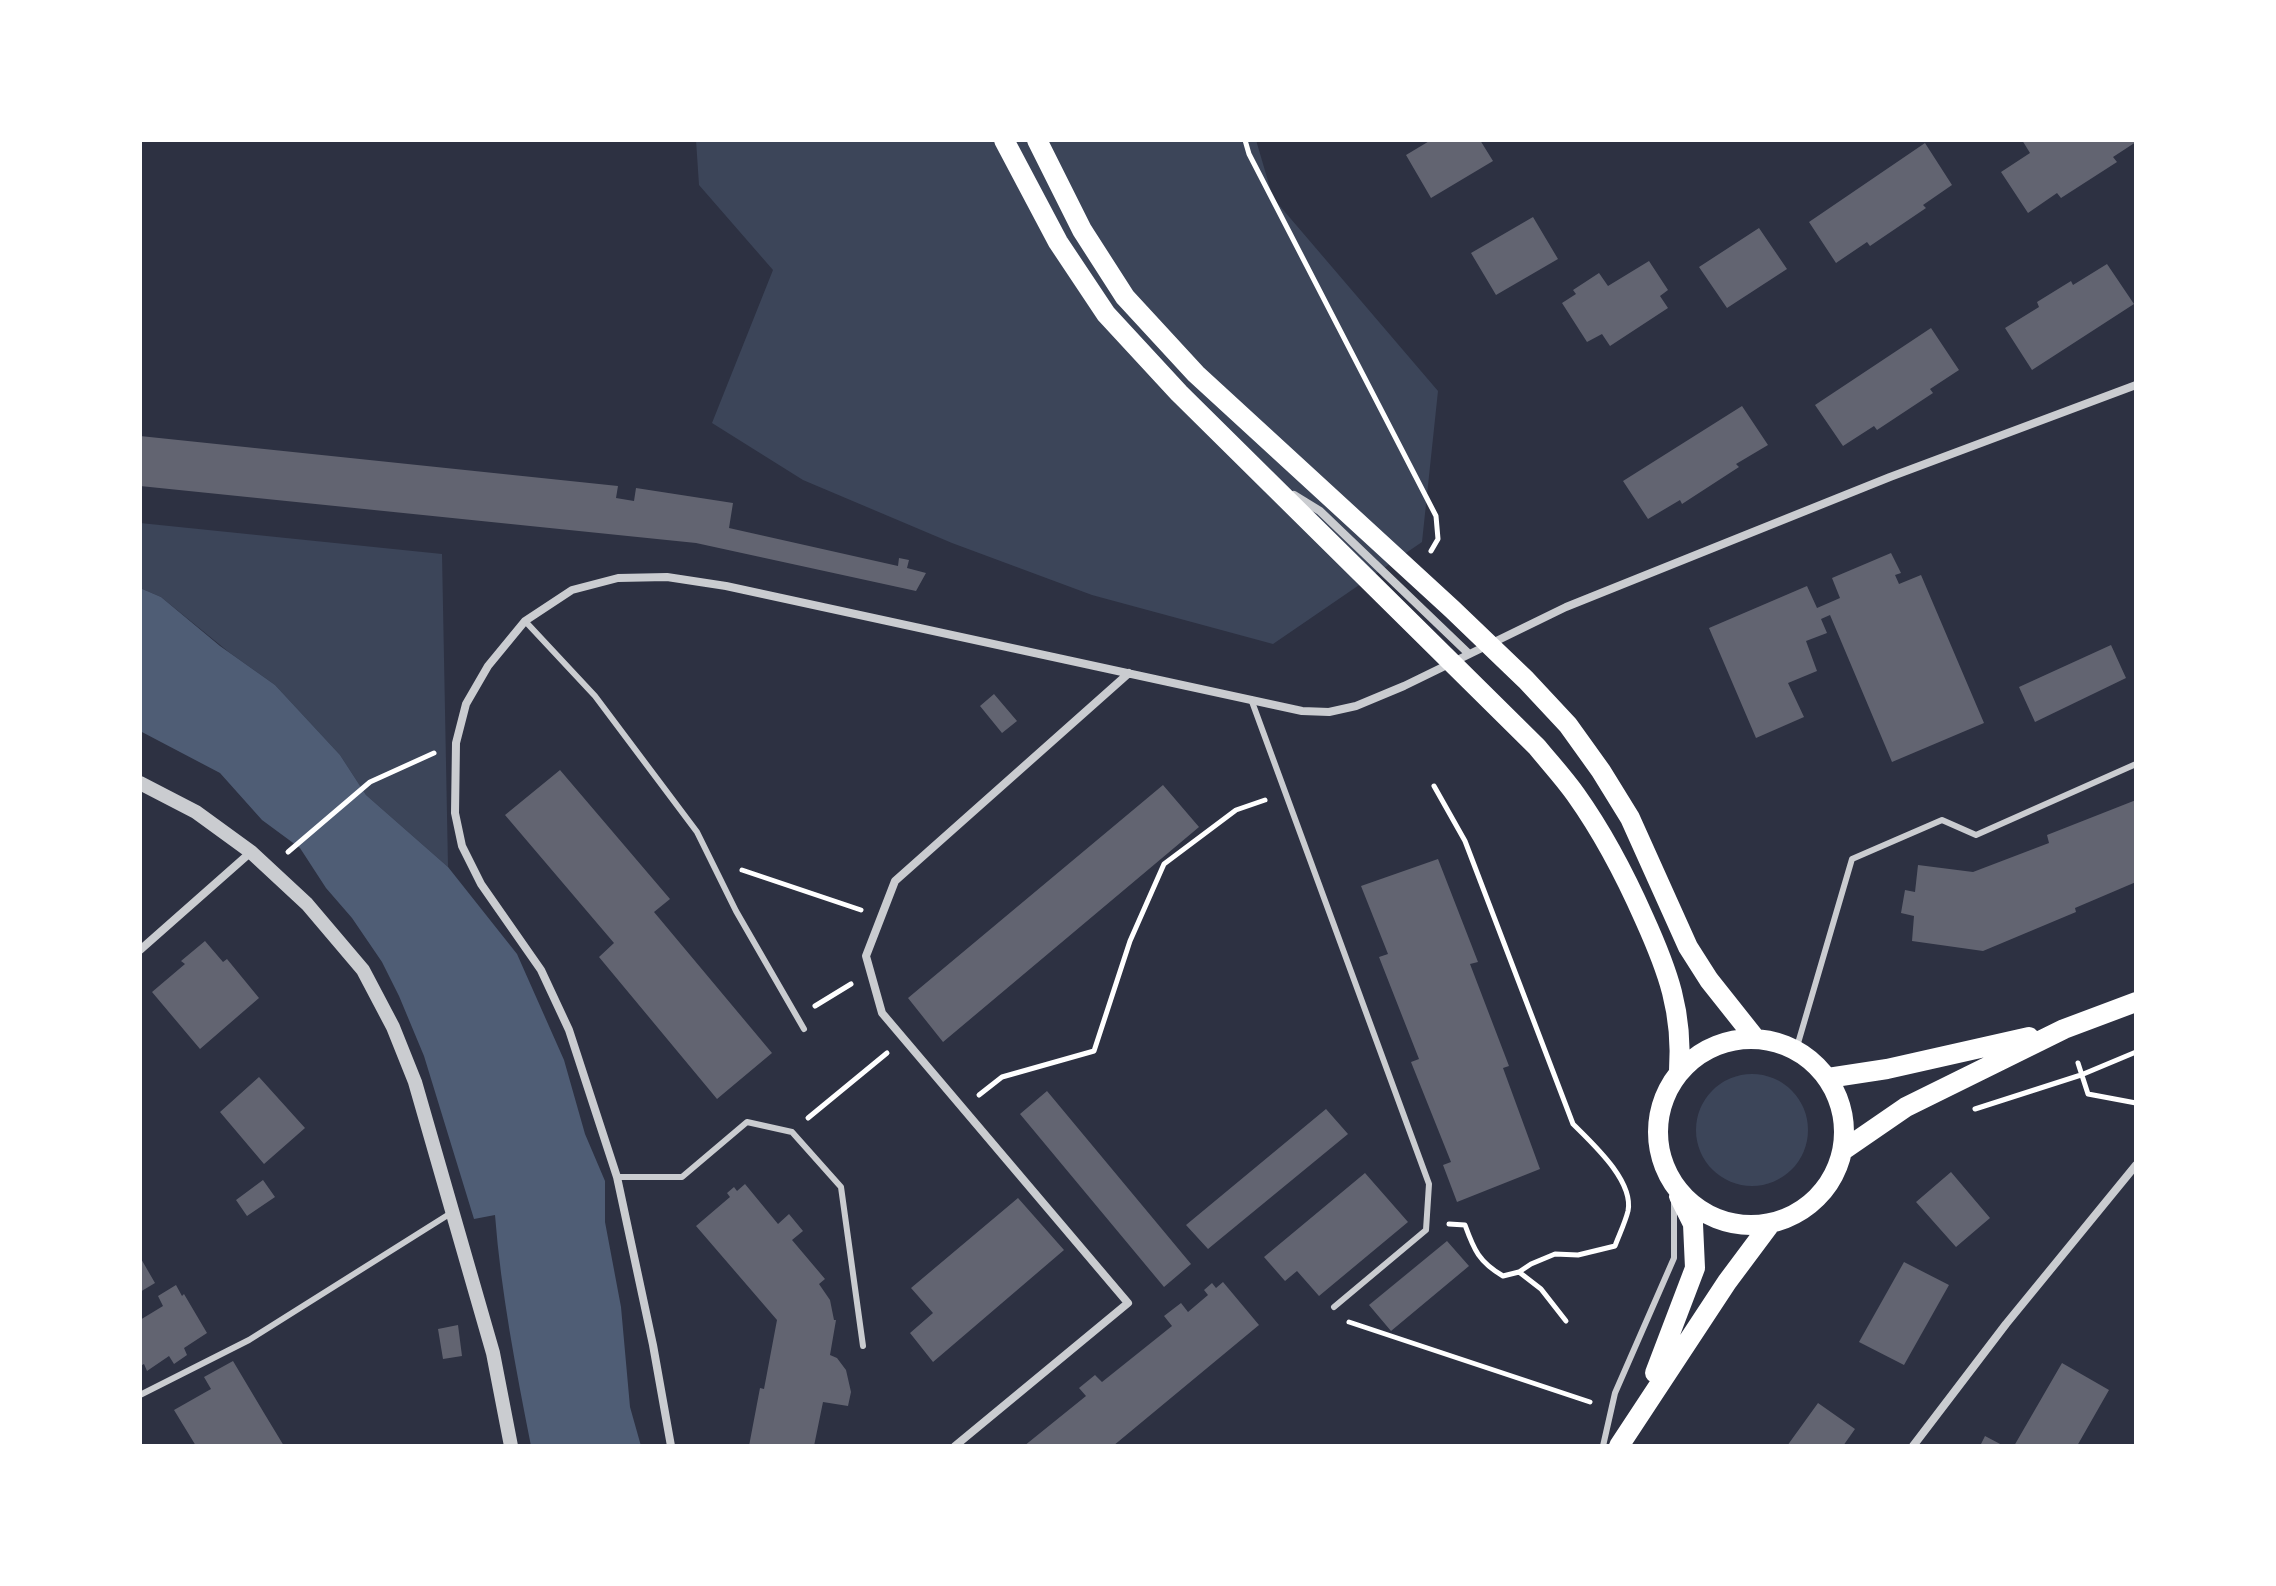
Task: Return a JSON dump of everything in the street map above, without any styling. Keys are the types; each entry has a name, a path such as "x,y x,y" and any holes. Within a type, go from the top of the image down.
{"main road":[{"path":"1004,140 1058,242 1106,314 1262,476 1460,657 1575,793 1625,875 1657,948 1674,995 1681,1042 1679,1071"},
{"path":"1037,140 1082,230 1125,297 1196,374 1489,644 1568,725 1630,818 1688,947 1709,980 1755,1038"},
{"path":"1842,1151 1906,1107 2064,1029 2136,1002"},
{"path":"1828,1078 1887,1069 2064,1029"},
{"path":"1635,1421 1695,1268 1693,1224 1674,1185 1661,1158 1657,1127 1663,1098 1679,1071 1700,1052 1727,1041 1755,1038 1783,1043 1808,1057 1828,1078 1843,1113 1845,1132 1842,1151 1833,1177 1817,1198 1796,1213 1771,1223 1749,1225 1727,1222 1707,1215 1689,1202 1674,1185"},
{"path":"1619,1446 1727,1282 1771,1223"}],"street":[{"path":"671,1446 617,1177 564,1018 541,970 481,884 462,846 455,813 456,743 466,704 488,666 525,621 572,590 618,578 667,577 741,589 1302,711 1329,712 1356,706 1404,686 1566,607 1890,477 2136,385"},
{"path":"955,1446 1128,1303 882,1013 866,956 895,881 1129,673"},
{"path":"140,783 196,812 251,852 307,904 363,970 393,1027 415,1082 493,1353 511,1446"},
{"path":"140,950 251,852"},
{"path":"1913,1446 2006,1324 2136,1165"}],"lane":[{"path":"525,621 595,696 697,832 736,911 804,1029"},
{"path":"1251,699 1429,1184 1426,1230 1334,1307"},
{"path":"1796,1050 1852,859 1942,820 1976,835 2136,764"},
{"path":"617,1177 682,1177 747,1122 792,1132 841,1187 863,1346"},
{"path":"1603,1446 1615,1393 1674,1258 1674,1185"},
{"path":"140,1395 249,1340 453,1211"}],"path":[{"path":"1245,140 1277,210 1436,516 1438,539 1425,560"},
{"path":"285,854 370,782 456,743"},
{"path":"1427,1222 1465,1225 1475,1252 1490,1269 1503,1276 1519,1272 1555,1254 1578,1255 1615,1246 1628,1210 1627,1191 1599,1150 1573,1124 1465,841 1434,786"},
{"path":"963,1108 1002,1077 1094,1051 1130,941 1164,864 1236,810 1285,793"},
{"path":"710,859 881,917"},
{"path":"797,1017 870,973"},
{"path":"1962,1114 2081,1075 2136,1052"},
{"path":"2078,1063 2088,1094 2136,1103"},
{"path":"823,1106 871,1066"},
{"path":"1519,1272 1541,1289 1566,1321"},
{"path":"1334,1307 1343,1320 1584,1399 1611,1411"}],"shaded area":[{"path":"696,140 1256,140 1273,198 1438,391 1422,542 1273,644 1092,595 952,543 803,480 712,423 773,270 699,185"},
{"path":"140,523 442,554 448,867 366,795 340,755 275,685 161,597 140,588"},
{"path":"140,588 161,597 220,646 275,685 340,755 366,795 448,867 517,954 564,1060 585,1134 605,1181 605,1222 621,1307 630,1407 641,1446 531,1446 505,1302 495,1215 474,1219 424,1056 399,996 382,962 300,848 262,820 220,773 140,731"},
{"path":"1752,1074 1773,1078 1792,1090 1804,1109 1808,1130 1804,1151 1792,1170 1773,1182 1752,1186 1731,1182 1712,1170 1700,1151 1696,1130 1700,1109 1712,1090 1731,1078"}],"building":[{"path":"1431,140 1480,140 1493,161 1431,198 1406,155"},
{"path":"2022,140 2136,142 2113,157 2117,162 2061,198 2057,193 2028,213 2001,172 2030,153"},
{"path":"1925,143 1952,185 1923,205 1926,208 1870,246 1867,242 1836,263 1809,222"},
{"path":"1533,217 1558,259 1496,295 1471,253"},
{"path":"1759,228 1787,269 1727,308 1699,267"},
{"path":"1649,261 1668,290 1660,296 1668,308 1610,346 1602,334 1587,342 1562,303 1576,294 1573,290 1599,273 1608,286"},
{"path":"2107,264 2134,304 2032,370 2005,328 2039,307 2037,302"},
{"path":"1931,328 1959,370 1930,389 1933,393 1877,430 1874,426 1843,446 1815,405"},
{"path":"1742,406 1768,445 1736,464 1739,467 1682,504 1680,500 1648,519 1623,481"},
{"path":"140,436 618,486 616,498 634,501 636,488 733,503 729,528 898,566 899,558 909,560 907,568 926,573 916,591 696,543 140,486"},
{"path":"1891,553 1901,573 1895,575 1899,584 1921,575 1984,723 1892,762 1830,615 1821,619 1827,633 1806,641 1817,671 1788,683 1804,717 1756,738 1709,628 1807,586 1817,608 1840,598 1832,578"},
{"path":"2111,645 2126,678 2035,722 2019,687"},
{"path":"994,694 1017,721 1002,733 980,706"},
{"path":"560,770 670,899 654,912 772,1053 717,1099 599,957 614,943 505,815"},
{"path":"1163,785 1199,827 943,1042 908,998"},
{"path":"2136,800 2136,882 2075,908 2076,912 1983,951 1912,941 1914,916 1901,913 1905,890 1915,892 1918,865 1973,872 2049,843 2047,835"},
{"path":"1438,859 1478,962 1470,964 1509,1066 1503,1068 1540,1169 1457,1202 1443,1165 1451,1162 1411,1062 1419,1059 1379,957 1388,954 1361,886"},
{"path":"205,941 223,962 227,959 259,998 200,1049 152,992 185,964 181,961"},
{"path":"259,1077 305,1128 264,1164 220,1112"},
{"path":"1047,1091 1191,1264 1164,1287 1020,1114"},
{"path":"1326,1109 1348,1134 1208,1249 1186,1225"},
{"path":"1951,1172 1990,1218 1956,1247 1916,1202"},
{"path":"1365,1173 1408,1222 1319,1296 1297,1271 1285,1281 1264,1257"},
{"path":"263,1180 275,1197 247,1216 236,1200"},
{"path":"745,1184 778,1224 789,1214 803,1231 792,1240 825,1279 819,1284 830,1300 836,1320 830,1355 837,1358 846,1370 851,1392 848,1406 823,1402 814,1446 749,1446 777,1320 696,1226 730,1197 727,1193 734,1187 737,1191"},
{"path":"1018,1198 1064,1250 933,1362 910,1333 933,1313 911,1288"},
{"path":"1447,1241 1469,1266 1391,1331 1369,1305"},
{"path":"140,1257 155,1283 140,1292"},
{"path":"1904,1262 1949,1285 1904,1365 1859,1342"},
{"path":"1223,1282 1259,1325 1113,1446 1024,1446 1086,1396 1079,1388 1095,1375 1102,1382 1172,1326 1164,1316 1181,1303 1188,1312 1208,1295 1204,1290 1212,1283 1216,1288"},
{"path":"176,1285 207,1333 184,1348 187,1355 174,1364 169,1356 147,1371 144,1364 140,1366 140,1320 163,1306 158,1296"},
{"path":"458,1325 462,1356 443,1359 438,1329"},
{"path":"233,1361 284,1446 196,1446 174,1410 211,1389 204,1377"},
{"path":"2062,1363 2109,1390 2077,1446 2014,1446"},
{"path":"1818,1403 1855,1429 1843,1446 1787,1446"},
{"path":"1985,1436 2004,1446 1980,1446"}]}
